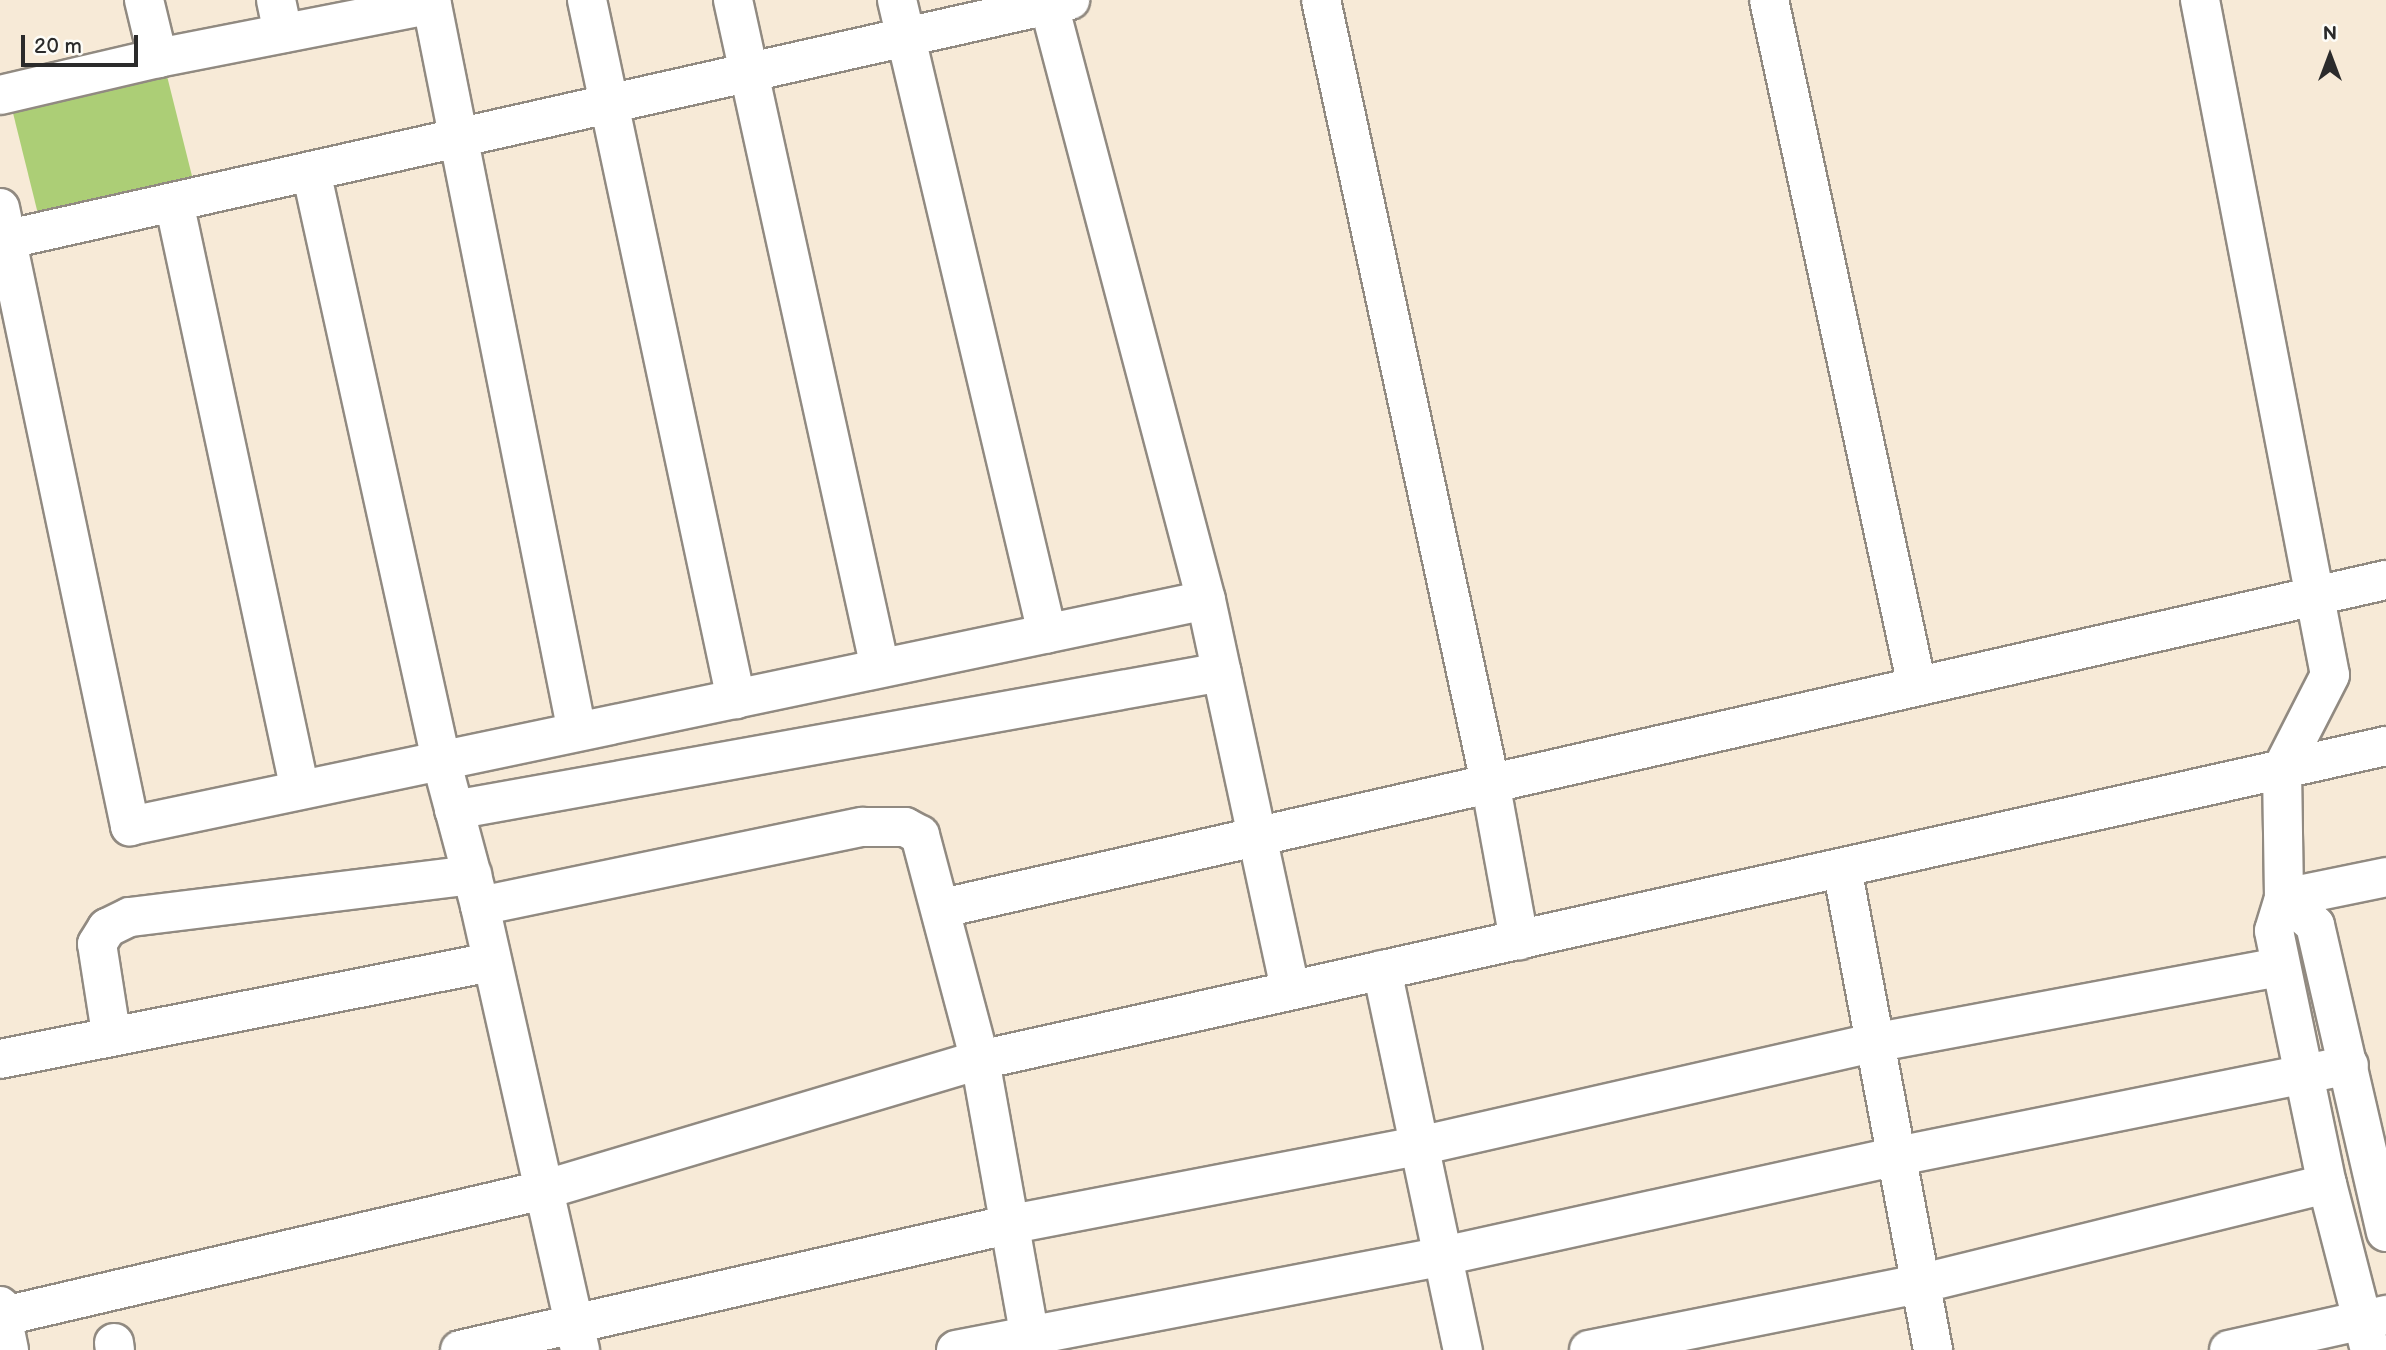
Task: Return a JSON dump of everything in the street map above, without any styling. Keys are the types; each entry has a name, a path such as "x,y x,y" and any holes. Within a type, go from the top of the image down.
{"street":[{"path":"144,0 158,58"},
{"path":"587,0 607,105 736,699"},
{"path":"733,0 880,668"},
{"path":"897,0 1047,634"},
{"path":"1321,0 1491,787 1519,940"},
{"path":"1769,0 1917,686"},
{"path":"2200,0 2330,675 2282,769 2284,898 2274,931 2328,1184 2374,1328 2229,1350"},
{"path":"0,95 158,58 280,17 432,2 577,732"},
{"path":"1206,600 130,825 2,229 174,202 1059,2 1206,600 1290,990"},
{"path":"312,171 441,760 476,891 578,1338"},
{"path":"174,202 300,790"},
{"path":"943,908 1256,835 1491,787 1917,686 2386,580"},
{"path":"454,810 1222,672"},
{"path":"3,1322 543,1190 980,1060 2386,746"},
{"path":"111,1033 97,944 107,928 130,917 476,891 884,825 905,828 920,835 943,908 980,1060 1007,1225 1031,1342"},
{"path":"1842,868 1893,1157 1933,1350"},
{"path":"2284,898 2386,877"},
{"path":"2284,898 2315,925 2386,1232"},
{"path":"0,1059 111,1033 491,962"},
{"path":"460,1350 578,1338 1007,1225 1419,1146 1873,1043 2280,967"},
{"path":"1381,970 1464,1350"},
{"path":"957,1350 1031,1342 1893,1157 2349,1065"},
{"path":"1589,1350 1919,1284 2328,1184"}],"green space":[{"path":"166,72 192,176 38,214 12,109"}]}
